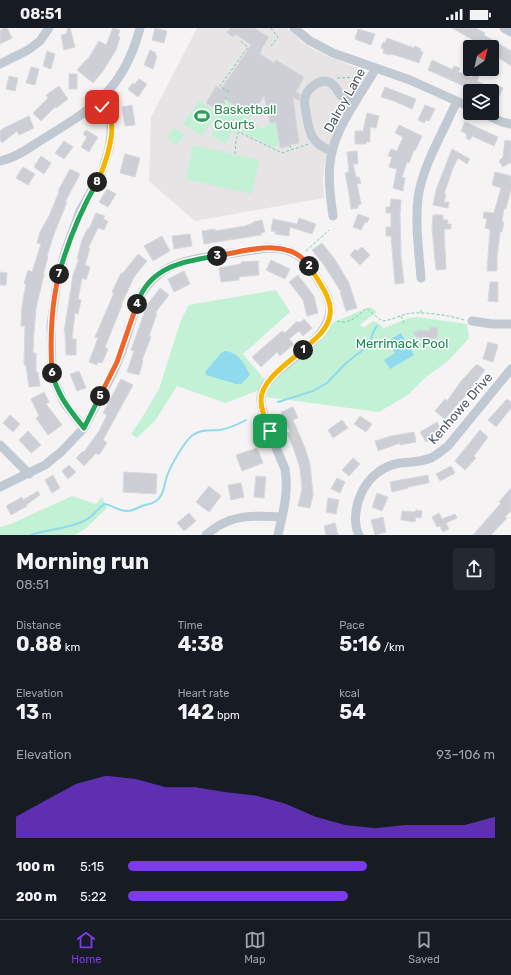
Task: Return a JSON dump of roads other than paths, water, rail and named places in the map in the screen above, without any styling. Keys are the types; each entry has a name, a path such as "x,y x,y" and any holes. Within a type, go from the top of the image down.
{"street":[{"path":"0,64 28,50 40,41 49,28"},
{"path":"0,161 10,158 30,147 72,121 97,103 111,89 122,74 130,57 140,28"},
{"path":"294,28 310,41 333,53 410,80 463,104"},
{"path":"504,28 511,32"},
{"name":"Dalroy Lane","path":"333,216 329,176 332,151 342,126 376,68"},
{"path":"332,151 320,146 310,133 305,104 306,96 315,85 322,82 328,82 334,84 342,97 354,104"},
{"path":"421,278 417,224 418,198 428,165 457,101"},
{"path":"84,428 65,404 52,373 51,326 56,288 65,252 80,211 101,174 109,148 111,121 106,111 97,103"},
{"path":"498,120 511,124"},
{"path":"0,487 45,465 61,452 84,428 115,368 139,298 143,290 158,274 169,267 188,260 268,248 280,248 289,250 308,264 327,294 331,310 328,323 321,333 274,375 267,383 261,397 263,414 286,477 286,501 278,535"},
{"path":"468,320 492,324 511,324"},
{"name":"Kenhowe Drive","path":"359,535 355,522 355,511 359,497 371,478 379,471 391,465 430,459 440,453 448,446 511,369"},
{"path":"0,445 29,474"},
{"path":"206,535 213,529 231,519 254,515 282,517"}],"water":[{"name":"Merrimack Pool","path":"401,333 414,355 390,369 384,360 395,353 388,341"},
{"path":"225,351 237,356 250,375 241,384 236,384 206,375 205,372 221,353"}],"waterway":[{"path":"278,402 313,391 327,383 346,363 368,346 377,326"},
{"path":"31,535 78,524 90,518 104,504 127,511 154,502 161,496 171,466 182,448 193,435 199,432 224,429 246,420"}],"place":[{"name":"Basketball Courts","path":"202,116"}]}
